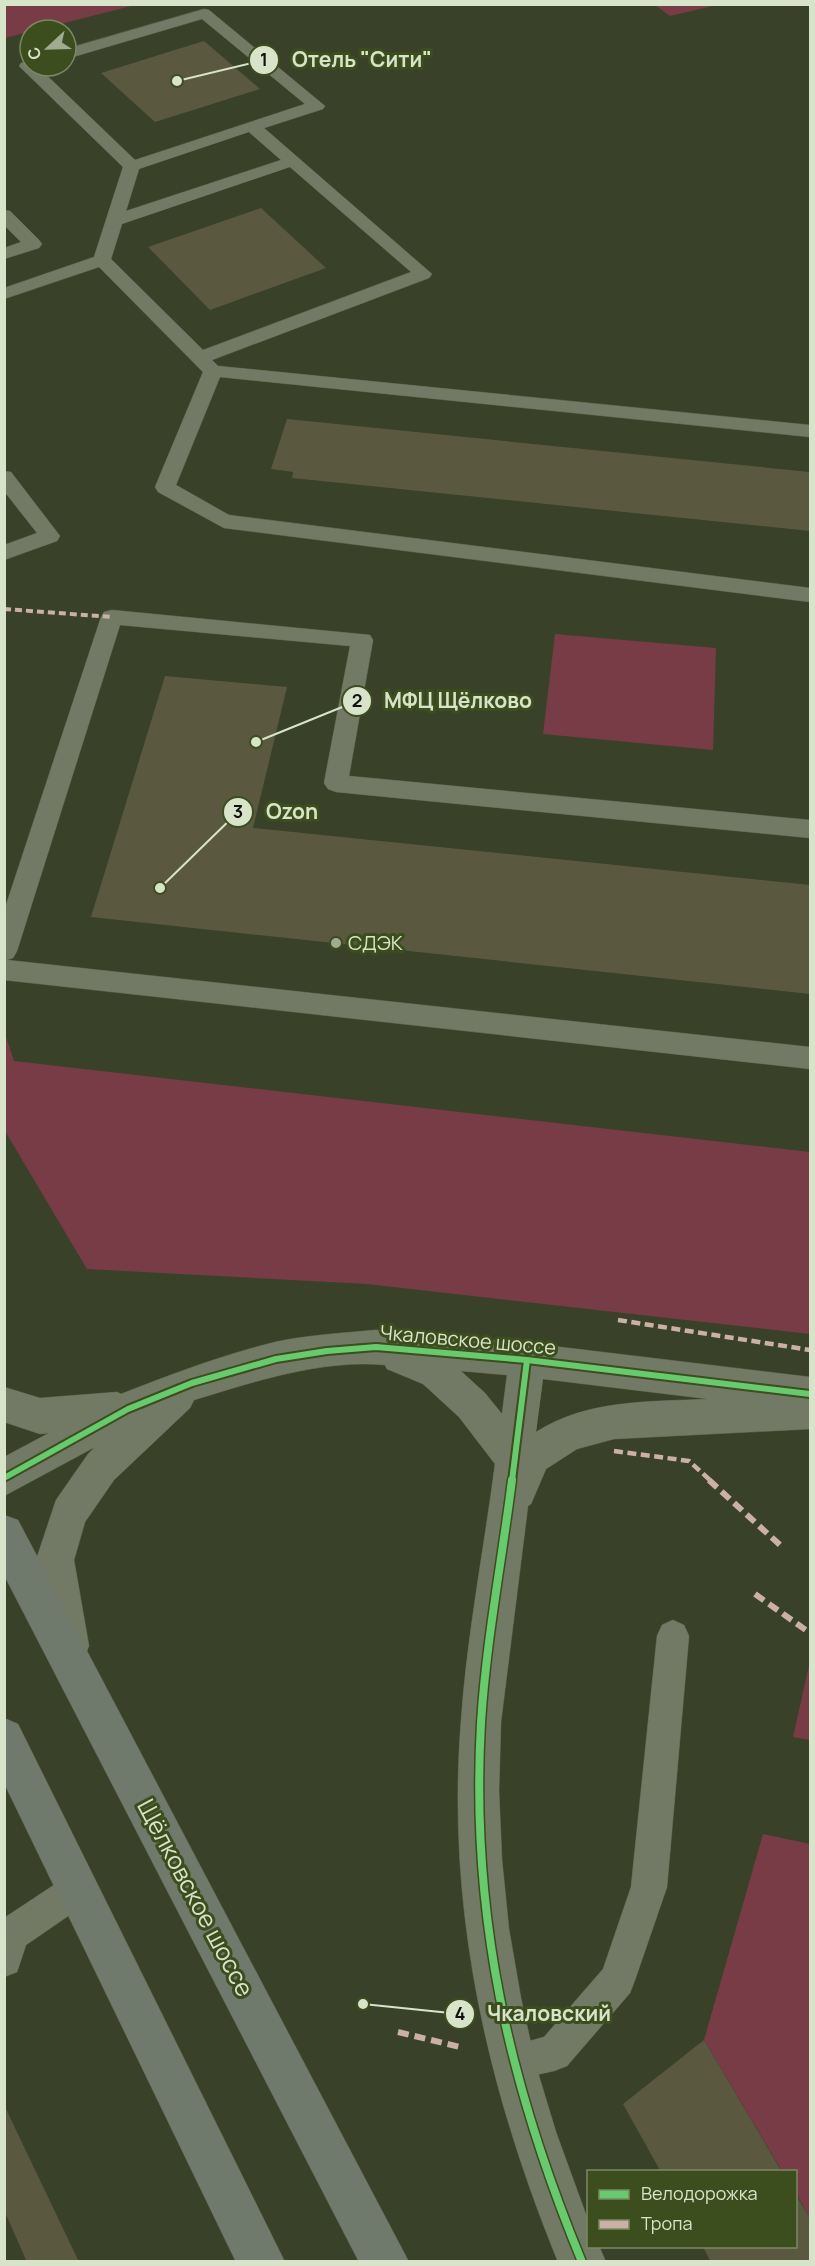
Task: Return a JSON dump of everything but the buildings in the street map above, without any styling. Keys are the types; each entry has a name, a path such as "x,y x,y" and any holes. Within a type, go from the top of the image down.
{"main road":[{"name":"Щёлковское шоссе","path":"4,1534 385,2262"},
{"path":"4,1738 261,2262"}],"street":[{"name":"Чкаловское шоссе","path":"4,1478 128,1409 192,1383 276,1359 327,1351 376,1347 527,1360 810,1394"},
{"path":"376,1347 436,1372 472,1406 514,1458"},
{"path":"527,1360 481,1722 480,1818 484,1910 513,2062 532,2134 582,2262"},
{"path":"72,1664 55,1560 69,1513 101,1467 192,1383"},
{"path":"4,1404 40,1416 128,1409"},
{"path":"508,1515 533,1456 568,1433 614,1421 810,1412"}],"lane":[{"path":"78,50 204,13 317,106 132,166"},
{"path":"40,78 132,166"},
{"path":"252,126 423,274 206,364 165,487 224,521 810,595"},
{"path":"114,221 293,162"},
{"path":"102,260 132,166"},
{"path":"4,215 33,244 4,254"},
{"path":"102,260 206,364 810,431"},
{"path":"4,294 102,260"},
{"path":"4,477 50,536 4,553"},
{"path":"4,951 112,617 362,640 336,783 810,829"},
{"path":"4,970 810,1058"},
{"path":"513,2062 555,2053 617,1980 649,1887 673,1636"},
{"path":"7,1942 78,1889"}],"shaded area":[{"path":"5,4 135,4 78,19 18,18 18,35 5,38"},
{"path":"655,5 717,5 670,16"},
{"path":"555,634 716,648 713,750 543,734"},
{"path":"5,1034 14,1061 810,1152 810,1334 367,1284 87,1269 5,1131"},
{"path":"810,1661 810,1740 793,1737"},
{"path":"763,1834 810,1844 810,2219 797,2195 797,2170 781,2170 704,2040"}],"marked path":[{"path":"4,609 112,617"},
{"path":"618,1320 810,1350"},
{"path":"614,1451 689,1461 780,1545"},
{"path":"755,1594 810,1633"},
{"path":"398,2032 460,2047"}],"cycle path":[{"path":"4,1478 128,1409 192,1383 276,1359 327,1351 376,1347 527,1360 810,1394"},
{"path":"527,1360 481,1722 479,1791 481,1860 487,1929 514,2066 533,2132 582,2262"}],"place":[{"name":"Отель \"Сити\"","path":"177,81"},
{"name":"МФЦ Щёлково","path":"256,742"},
{"name":"Ozon","path":"160,888"},
{"name":"СДЭК","path":"336,943"},
{"name":"Чкаловский","path":"363,2004"}]}
